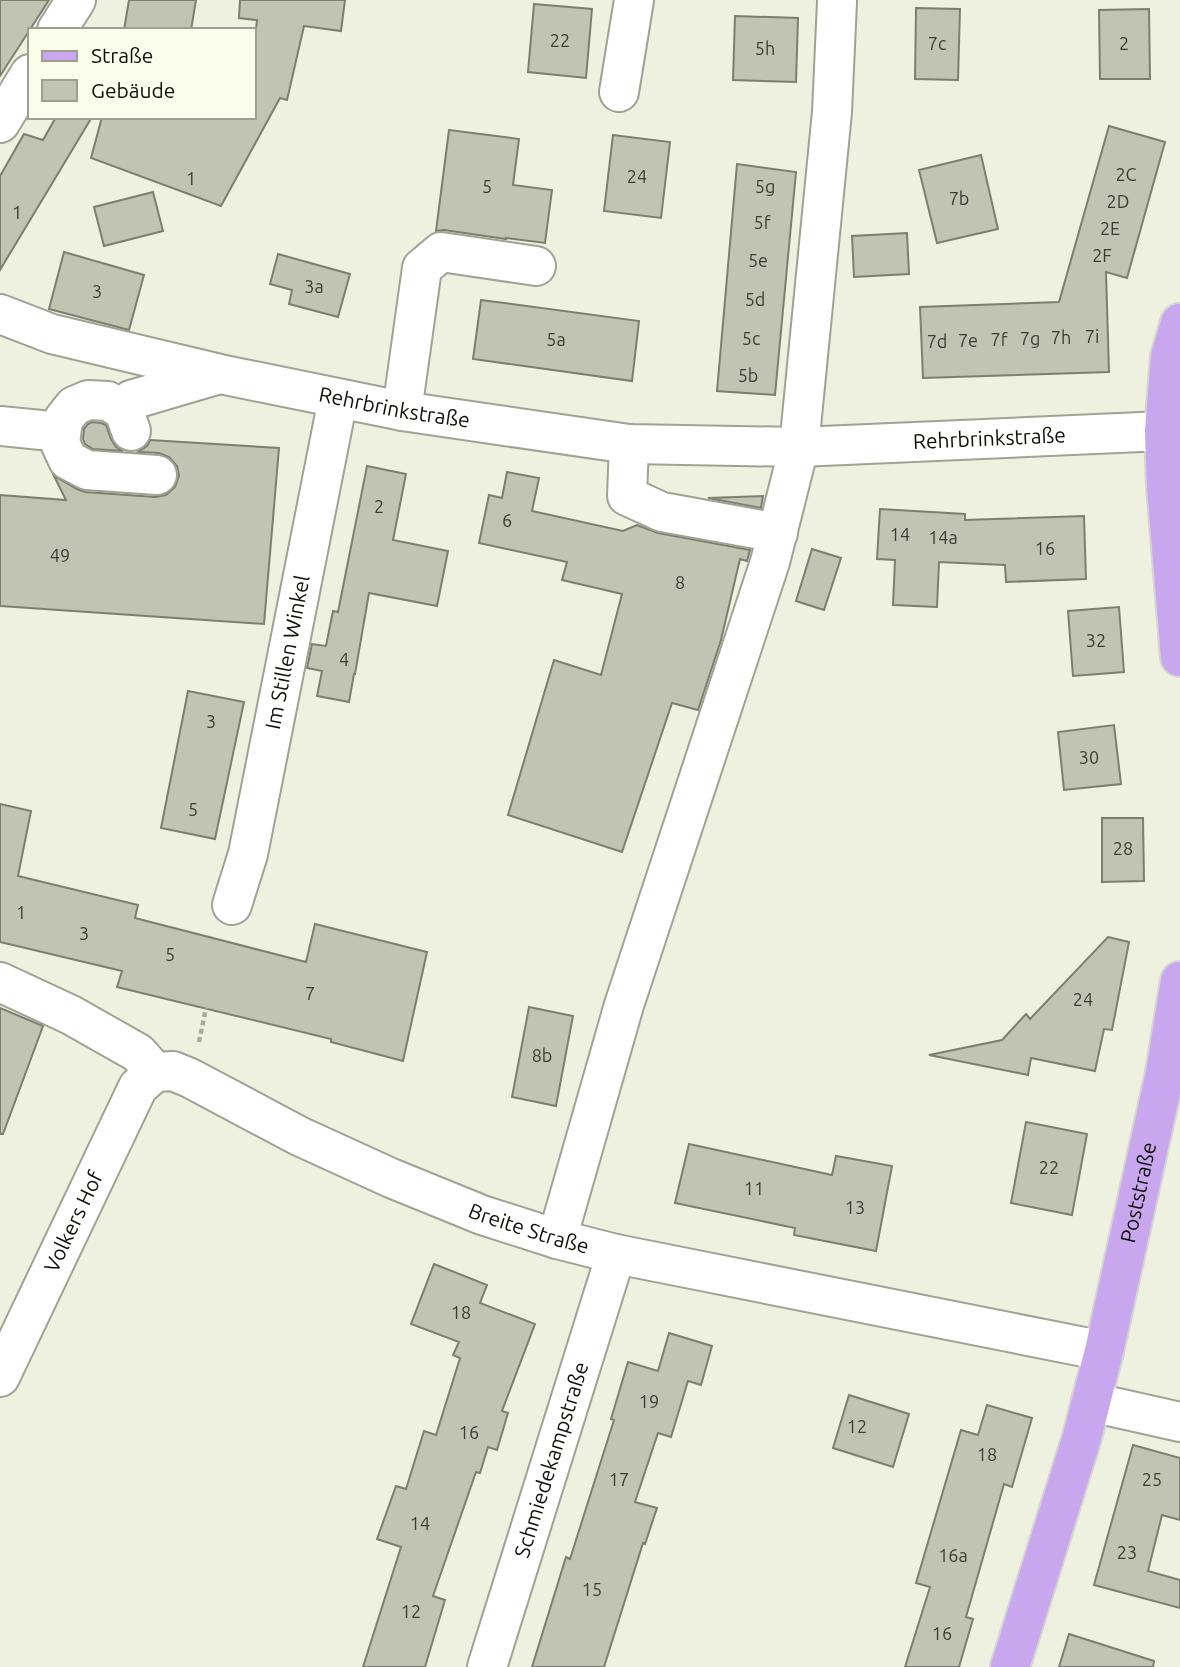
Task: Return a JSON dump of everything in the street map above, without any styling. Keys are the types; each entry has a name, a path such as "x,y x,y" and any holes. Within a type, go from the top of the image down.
{"main road":[{"path":"1180,323 1170,357 1172,431 1166,486 1178,603 1180,657"},
{"name":"Poststraße","path":"1010,1667 1083,1437 1172,1073 1180,981"}],"street":[{"path":"58,28 76,0"},
{"path":"620,92 634,0"},
{"path":"556,1239 624,1005 770,562 799,447 832,112 837,2"},
{"path":"0,122 28,78"},
{"path":"402,411 422,268 441,252 536,266"},
{"name":"Rehrbrinkstraße","path":"0,313 52,334 220,374 402,411 629,444 799,447 1172,431"},
{"path":"157,475 87,470 68,460 60,443 63,420 74,406 88,400 108,401 131,416 220,374"},
{"name":"Im Stillen Winkel","path":"232,905 248,854 338,398"},
{"path":"0,426 41,430"},
{"path":"629,444 627,496 662,512 778,533"},
{"path":"0,982 71,1015 138,1053 155,1072"},
{"name":"Breite Straße","path":"155,1072 173,1071 190,1078 299,1136 391,1178 482,1215 556,1239 616,1254 1104,1352"},
{"name":"Volkers Hof","path":"0,1377 138,1087 155,1072"},
{"name":"Schmiedekampstraße","path":"487,1667 616,1254"},
{"path":"1091,1402 1180,1422"}],"building":[{"path":"0,0 49,0 31,28 28,28 28,33 0,76"},
{"path":"129,0 196,0 191,28 124,28"},
{"path":"240,0 345,0 341,31 304,26 287,100 280,98 221,206 91,158 101,119 256,119 257,20 239,18"},
{"path":"534,4 592,9 586,78 528,72"},
{"path":"916,8 960,9 958,80 915,79"},
{"path":"1149,9 1150,79 1100,79 1099,10"},
{"path":"735,16 798,18 796,82 733,80"},
{"path":"55,119 91,119 0,270 0,176 24,134 43,140"},
{"path":"1109,126 1165,142 1127,278 1106,272 1109,372 923,378 920,307 1059,302"},
{"path":"449,130 519,139 513,185 552,190 545,243 436,231"},
{"path":"613,135 670,142 661,218 604,211"},
{"path":"981,155 998,229 937,243 919,170"},
{"path":"737,164 796,172 775,395 717,391"},
{"path":"153,192 163,231 104,246 94,207"},
{"path":"907,233 909,274 854,277 852,236"},
{"path":"64,252 144,275 129,330 49,309"},
{"path":"278,254 350,274 338,317 289,304 292,290 270,284"},
{"path":"481,300 639,321 632,381 473,359"},
{"path":"92,422 106,425 116,447 123,451 93,449 85,444 84,429"},
{"path":"150,440 279,448 264,624 0,606 0,495 66,500 54,476 85,492 155,497 166,495 175,487 179,476 177,466 169,457 159,453 138,452 147,446"},
{"path":"367,466 406,474 393,540 448,551 437,606 369,593 349,702 317,696 322,671 307,668 312,644 326,646 333,611 338,612"},
{"path":"507,472 539,478 532,511 623,531 637,525 658,533 750,550 747,561 740,559 721,640 698,710 672,703 622,852 508,815 554,660 601,675 622,594 562,580 567,562 479,543 489,495 502,498"},
{"path":"763,496 761,508 708,498"},
{"path":"880,509 965,514 965,520 1084,516 1086,579 1006,582 1005,565 939,562 937,607 893,605 895,560 877,559"},
{"path":"812,549 841,558 824,610 796,601"},
{"path":"1119,607 1124,672 1073,676 1068,611"},
{"path":"188,691 244,702 215,839 161,828"},
{"path":"1114,725 1121,784 1064,790 1058,732"},
{"path":"0,804 31,811 18,876 138,905 135,918 306,962 315,924 427,952 403,1061 331,1042 331,1039 117,987 122,971 0,942"},
{"path":"1102,818 1143,818 1144,881 1102,882"},
{"path":"1108,937 1129,942 1112,1030 1104,1029 1095,1071 1031,1058 1028,1075 929,1055 1002,1040 1026,1014 1030,1019"},
{"path":"529,1007 573,1016 556,1106 512,1097"},
{"path":"0,1008 43,1026 3,1134 0,1134"},
{"path":"1026,1122 1087,1134 1072,1215 1011,1203"},
{"path":"689,1144 832,1175 836,1156 892,1166 876,1251 794,1235 795,1228 675,1203"},
{"path":"434,1264 487,1285 480,1303 535,1324 502,1411 508,1413 497,1450 488,1447 480,1473 476,1472 433,1596 445,1600 425,1667 363,1667 401,1547 377,1539 396,1486 406,1489 424,1431 436,1435 460,1358 453,1355 459,1342 411,1324"},
{"path":"669,1333 712,1346 701,1385 688,1381 671,1437 658,1433 635,1502 657,1508 645,1544 643,1543 604,1667 532,1667 566,1557 570,1559 614,1420 611,1419 628,1362 658,1371"},
{"path":"849,1395 909,1414 893,1467 833,1448"},
{"path":"987,1405 1032,1418 1012,1487 1004,1484 966,1617 973,1619 959,1667 905,1667 930,1587 916,1583 961,1430 978,1435"},
{"path":"1133,1445 1180,1458 1180,1520 1162,1515 1148,1571 1180,1580 1180,1608 1094,1585"},
{"path":"1069,1634 1154,1661 1153,1667 1059,1667"}]}
